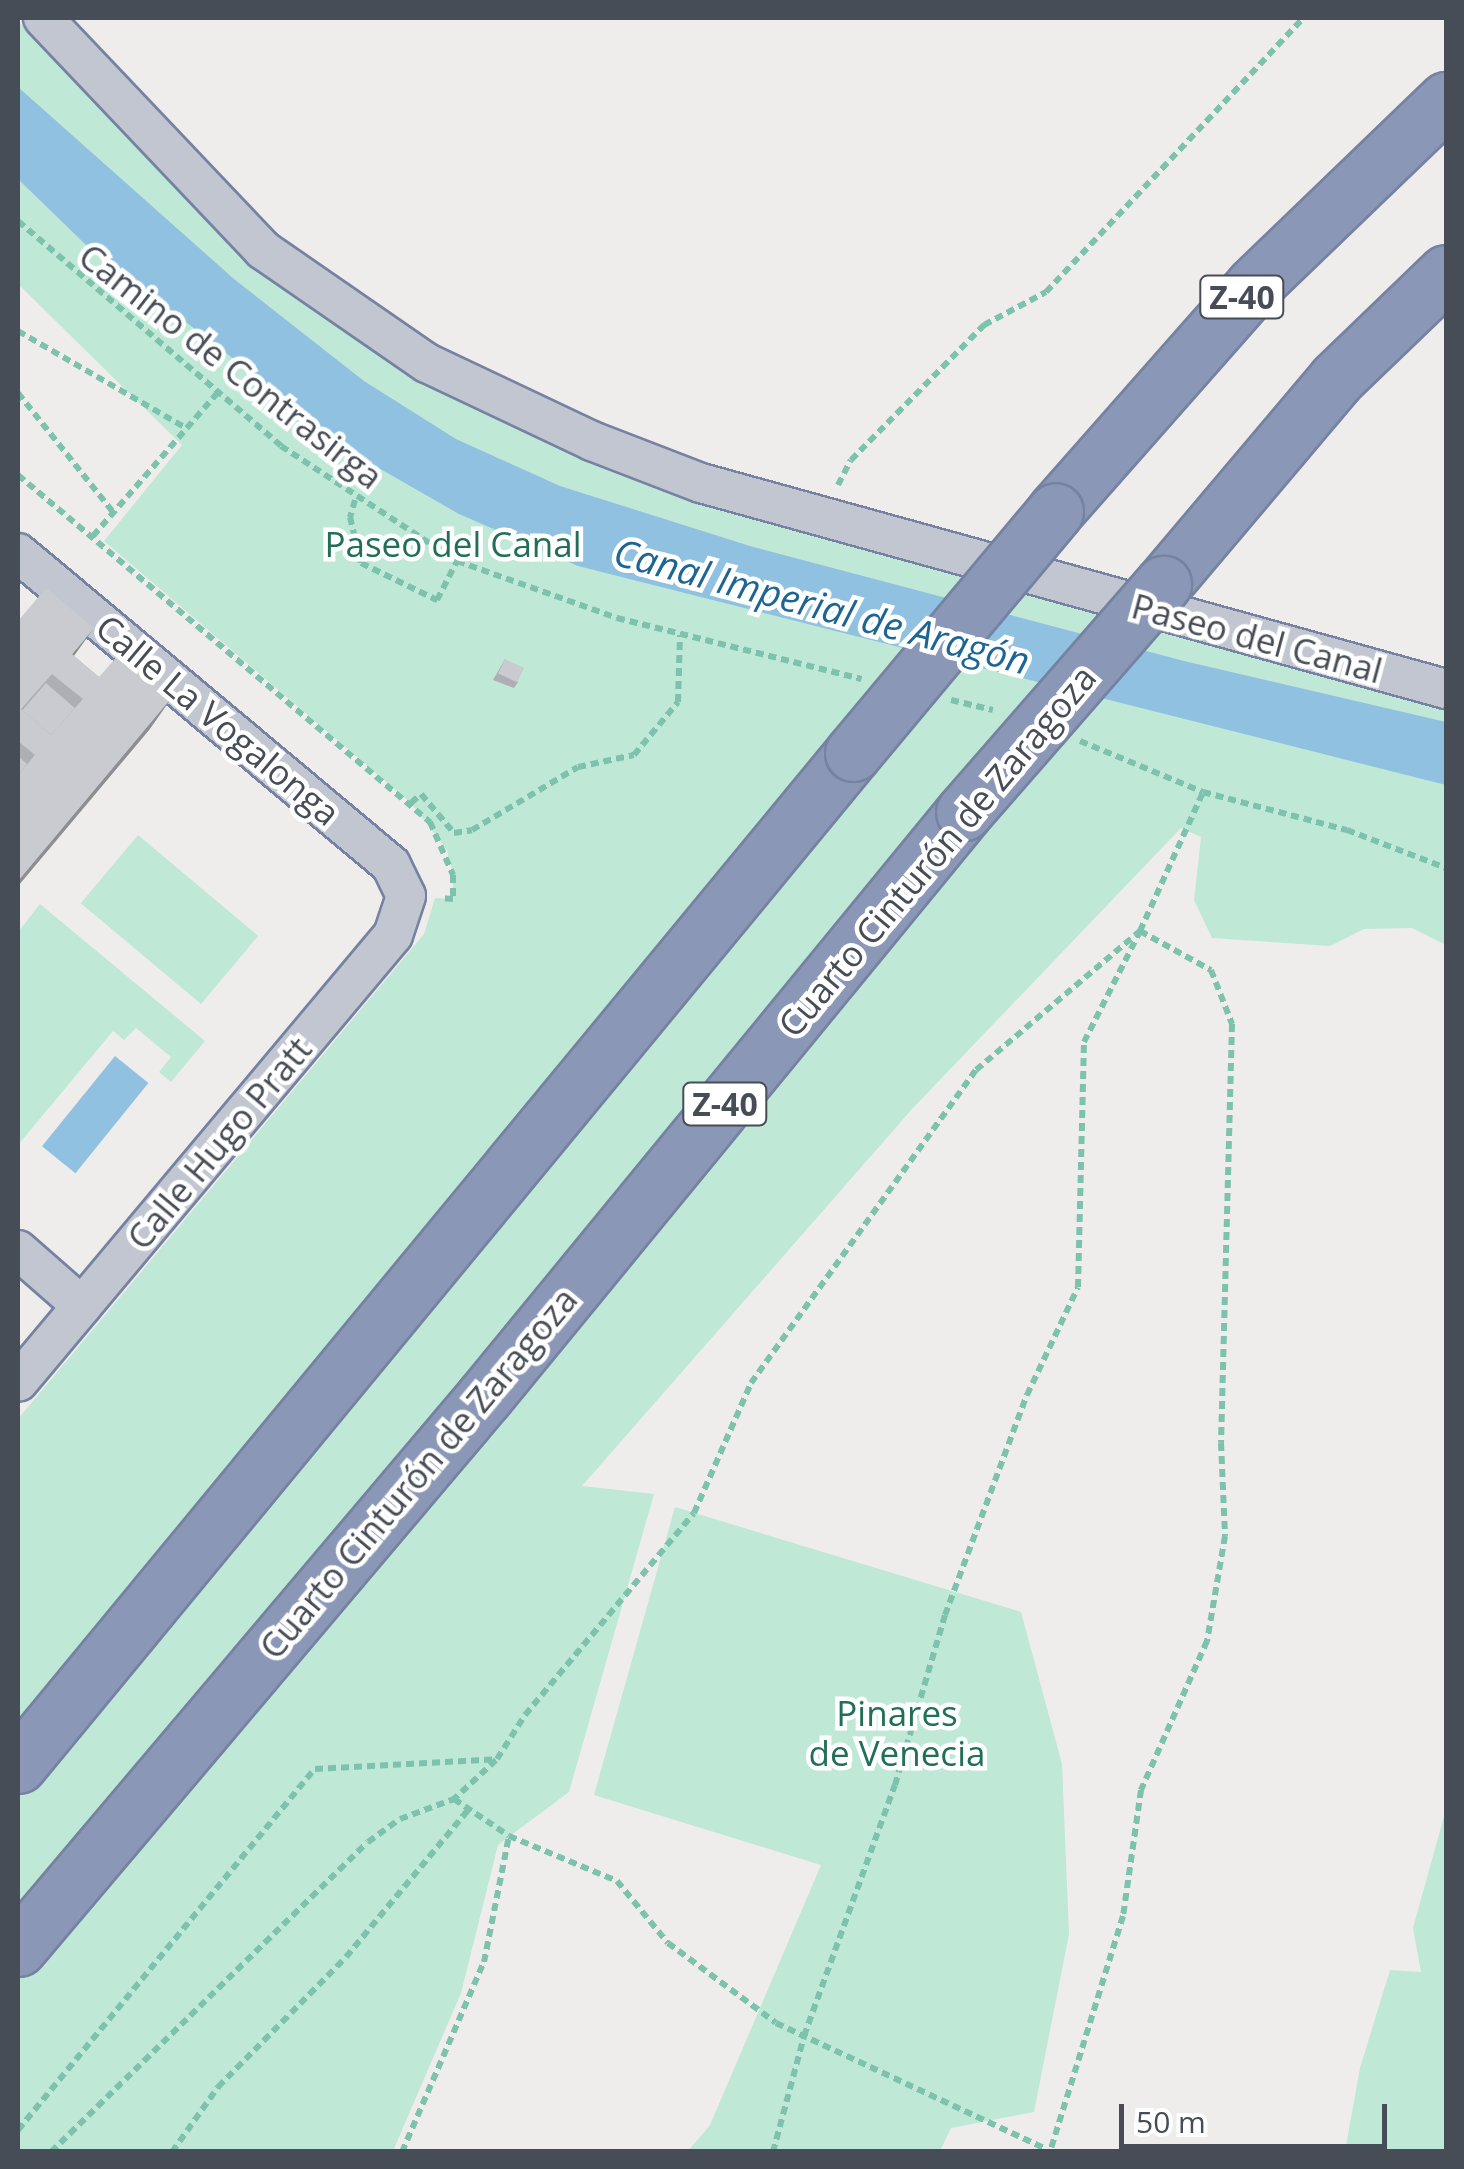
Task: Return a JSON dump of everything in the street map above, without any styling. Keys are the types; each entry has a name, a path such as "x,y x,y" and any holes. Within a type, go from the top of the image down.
{"highway":[{"name":"Z-40","path":"18,1765 1055,511 1254,284 1446,100"},
{"name":"Cuarto Cinturón de Zaragoza","path":"18,1948 485,1396 964,812 1164,584 1336,379 1446,273"}],"street":[{"name":"Paseo del Canal","path":"43,18 263,250 354,319 427,363 592,441 819,520 1446,690"},
{"name":"Calle La Vogalonga","path":"18,554 392,865 420,902"},
{"name":"Calle Hugo Pratt","path":"18,1382 420,902"},
{"path":"18,1250 82,1306"}],"path":[{"path":"819,520 851,460 984,325 1046,292 1303,18"},
{"name":"Camino de Contrasirga","path":"18,221 218,392 355,500 457,561 680,634 870,680"},
{"path":"18,331 184,428"},
{"path":"92,536 218,392"},
{"path":"18,393 113,512"},
{"path":"18,475 411,803 447,850 454,875 453,899 420,902"},
{"path":"355,500 350,517 360,563 437,600 457,561"},
{"path":"411,803 421,794 454,833 472,830 578,767 634,755 678,702 680,634"},
{"path":"946,699 1002,713"},
{"path":"1076,740 1203,792 1346,830 1446,868"},
{"path":"773,2152 804,2036 895,1785 946,1614 1027,1395 1078,1288 1084,1042 1203,792"},
{"path":"52,2152 368,1842 400,1819 454,1799 497,1759 525,1715 694,1513 751,1383 976,1070 1140,931"},
{"path":"454,1799 509,1836 616,1881 668,1943 776,2023 1048,2150 1123,1916 1141,1790 1207,1641 1225,1536 1222,1444 1232,1024 1210,970 1140,931"},
{"path":"18,2130 315,1769 497,1759"},
{"path":"172,2152 218,2087 346,1957 469,1809"},
{"path":"402,2152 484,1962 509,1836"}],"green space":[{"path":"18,22 293,293 399,367 509,424 608,463 1446,702 1446,945 1412,928 1364,929 1330,946 1212,938 1194,900 1201,837 1181,828 913,1108 582,1486 654,1494 569,1792 498,1845 461,1993 393,2151 18,2151 18,1419 424,934 435,898 453,899 453,875 447,850 411,803 104,541 182,445 18,284"},
{"path":"138,835 258,936 201,1004 81,903"},
{"path":"40,904 205,1041 171,1082 159,1072 171,1057 136,1028 124,1040 113,1031 18,1145 18,932"},
{"name":"Pinares de Venecia","path":"675,1507 1021,1612 1062,1764 1069,1934 1034,2112 951,2128 940,2151 688,2151 710,2125 821,1865 594,1795"},
{"path":"1446,1809 1446,2151 1345,2151 1360,2068 1390,1970 1421,1972 1413,1928"}],"water":[{"name":"Canal Imperial de Aragón","path":"18,87 234,279 364,381 456,439 560,486 750,546 1184,661 1446,722 1446,785 578,566 459,514 363,459 85,244 18,179"},
{"path":"115,1056 148,1083 75,1173 42,1146"}],"building":[{"path":"46,588 94,628 72,654 99,677 121,652 173,696 18,881 18,775 35,755 18,741 18,621","holes":["52,674 83,699 51,735 21,709"]},
{"path":"505,659 524,668 517,682 498,674"},
{"path":"46,683 75,708 51,735 22,710"},
{"path":"18,756 27,764 18,775"}]}
